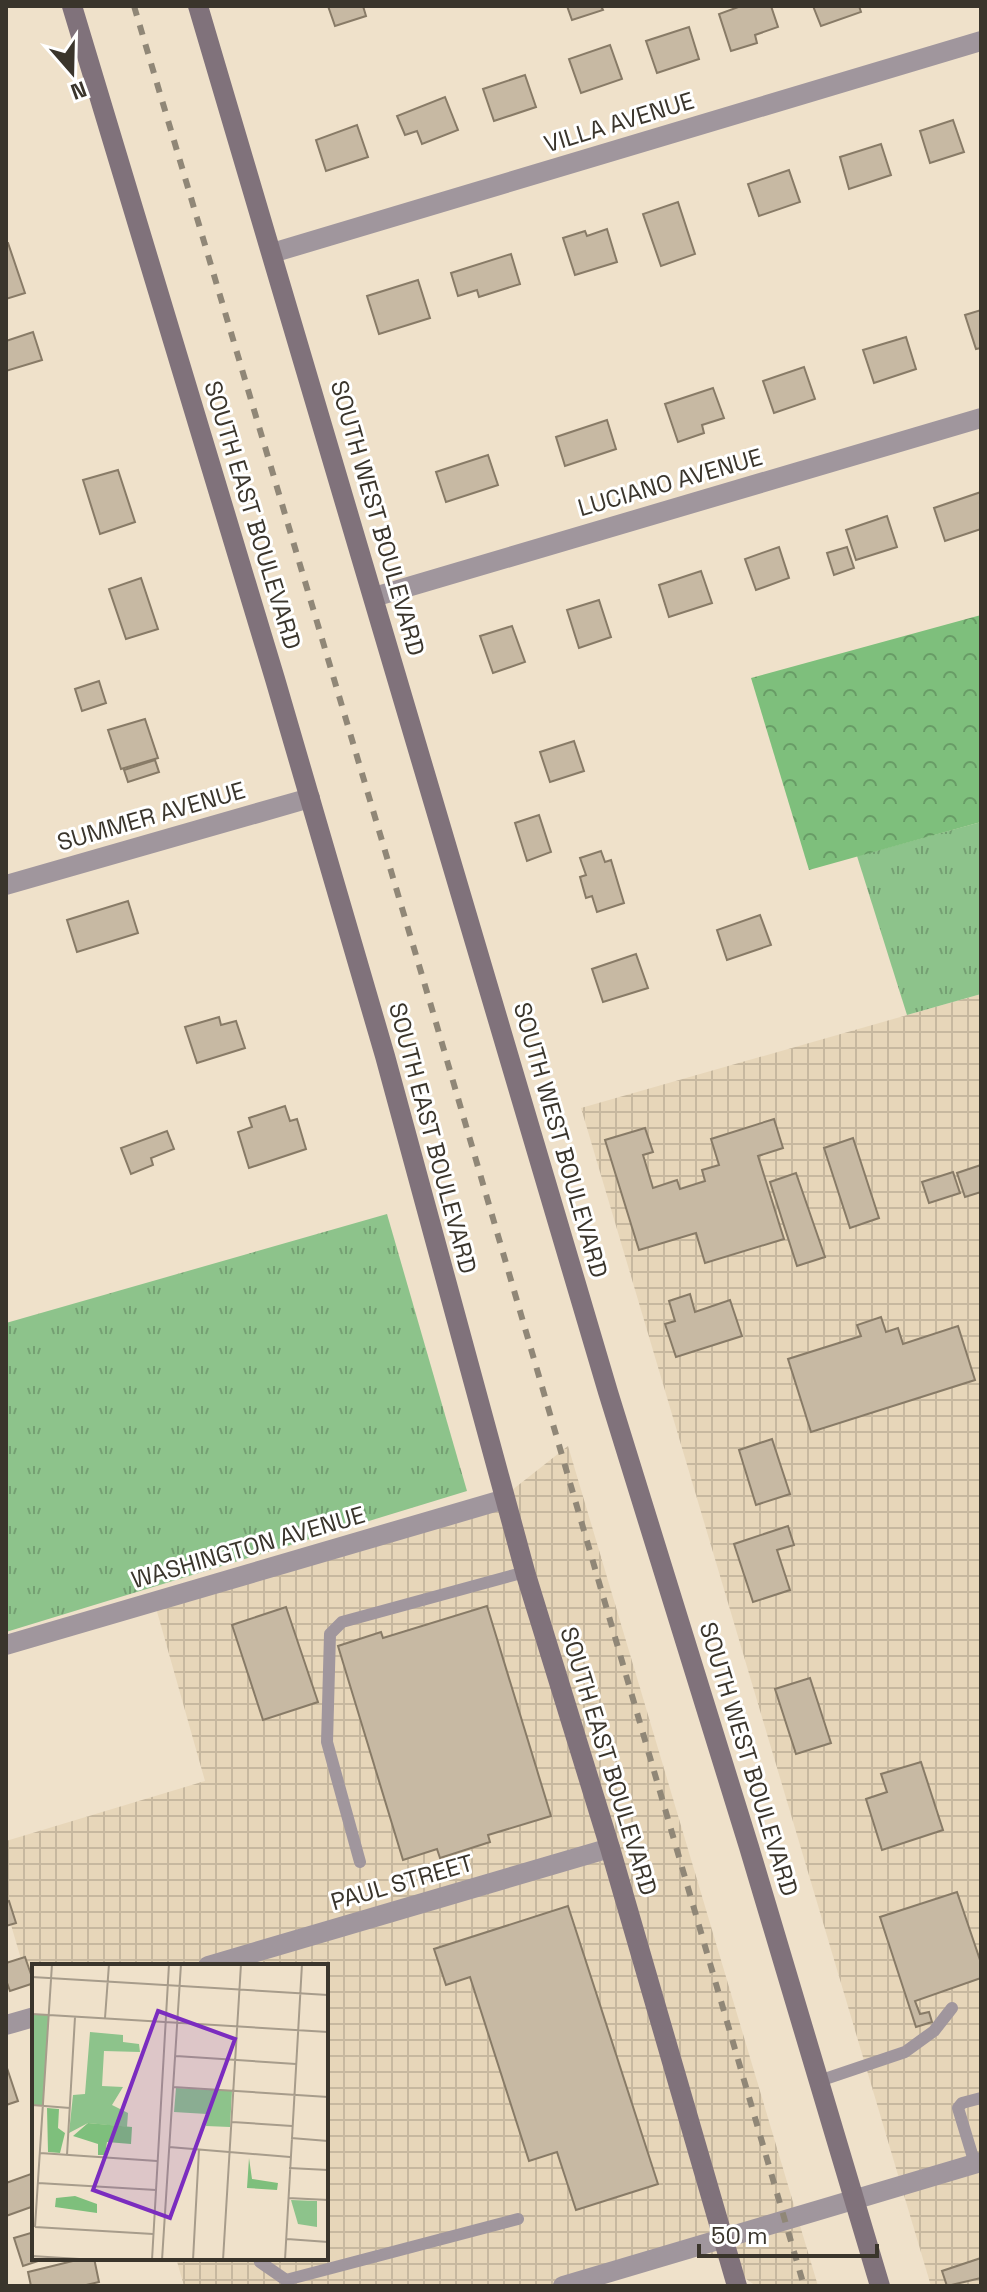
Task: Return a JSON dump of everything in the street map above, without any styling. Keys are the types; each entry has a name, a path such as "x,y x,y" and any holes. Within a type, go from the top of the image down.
{"main road":[{"name":"SOUTH EAST BOULEVARD","path":"72,6 310,798 385,1056 525,1572 610,1848 737,2286"},
{"name":"SOUTH WEST BOULEVARD","path":"198,6 608,1392 880,2286"}],"street":[{"name":"VILLA AVENUE","path":"272,253 981,41"},
{"name":"LUCIANO AVENUE","path":"374,597 981,418"},
{"name":"SUMMER AVENUE","path":"6,885 310,798"},
{"name":"WASHINGTON AVENUE","path":"6,1645 505,1499"},
{"name":"PAUL STREET","path":"215,1964 610,1848"},
{"path":"6,2025 32,2018"},
{"path":"563,2286 978,2163"}],"lane":[{"path":"360,1862 327,1742 330,1634 342,1622 525,1572"},
{"path":"819,2081 905,2052 934,2031 952,2008"},
{"path":"978,2163 958,2108 962,2103 981,2098"},
{"path":"260,2260 286,2280 518,2219"}],"shaded area":[{"path":"981,994 981,2286 931,2286 581,1108"},
{"path":"568,1446 818,2286 756,2286 699,2246 562,2286 184,2286 177,2260 328,2260 328,1964 32,1964 32,1996 6,1908 6,1841 205,1781 154,1601 497,1502"}],"green space":[{"path":"981,615 981,822 809,870 751,678"},
{"path":"981,822 981,994 907,1015 857,856"},
{"path":"387,1214 467,1491 6,1632 6,1323"}],"building":[{"path":"328,6 363,6 366,16 335,26"},
{"path":"567,6 601,6 603,10 572,20"},
{"path":"741,6 771,6 778,27 755,35 757,43 731,51 719,14"},
{"path":"813,6 859,6 861,12 821,26"},
{"path":"689,27 699,59 657,73 646,41"},
{"path":"610,45 622,79 581,93 569,59"},
{"path":"525,75 536,107 494,121 483,89"},
{"path":"445,97 458,130 422,144 417,131 405,135 397,116"},
{"path":"953,120 964,152 930,163 920,131"},
{"path":"357,125 368,157 326,171 316,140"},
{"path":"881,144 891,175 849,189 840,157"},
{"path":"789,170 800,202 759,216 748,184"},
{"path":"678,202 695,254 661,266 643,214"},
{"path":"607,229 617,262 575,275 563,238 585,231 587,236"},
{"path":"6,243 25,293 6,299"},
{"path":"511,254 520,284 479,297 477,290 458,296 451,273"},
{"path":"418,280 430,318 379,334 367,296"},
{"path":"981,310 981,348 976,349 965,315"},
{"path":"33,332 42,360 6,371 6,341"},
{"path":"906,337 916,369 874,383 863,350"},
{"path":"804,367 815,399 774,413 763,381"},
{"path":"713,388 724,418 702,425 704,433 678,442 665,404"},
{"path":"607,420 616,449 565,466 556,437"},
{"path":"488,455 498,485 446,502 436,472"},
{"path":"118,470 135,522 100,534 83,480"},
{"path":"981,492 981,529 945,541 934,508"},
{"path":"887,516 897,547 856,560 846,530"},
{"path":"779,547 789,578 756,590 745,559"},
{"path":"847,547 854,568 834,575 827,553"},
{"path":"701,571 712,603 669,617 659,585"},
{"path":"141,578 158,629 126,639 109,589"},
{"path":"599,600 611,637 579,648 567,610"},
{"path":"512,626 525,662 493,673 480,636"},
{"path":"99,681 106,703 82,711 75,689"},
{"path":"145,719 158,758 121,769 108,730"},
{"path":"574,741 584,771 550,782 540,752"},
{"path":"155,760 159,772 128,782 124,770"},
{"path":"539,815 551,852 527,861 515,823"},
{"path":"601,851 605,862 611,860 624,903 597,912 592,896 586,898 580,877 586,875 580,858"},
{"path":"128,901 138,933 77,952 67,920"},
{"path":"760,915 771,945 727,960 717,930"},
{"path":"636,954 648,988 603,1002 592,969"},
{"path":"219,1017 221,1025 236,1021 245,1048 197,1063 185,1027"},
{"path":"285,1106 290,1121 297,1119 306,1149 249,1168 238,1132 252,1127 249,1118"},
{"path":"774,1119 783,1148 758,1156 784,1239 705,1263 696,1233 639,1250 605,1140 645,1128 653,1152 643,1155 653,1188 677,1180 680,1189 705,1181 702,1170 719,1165 711,1139"},
{"path":"167,1131 174,1149 151,1158 153,1165 131,1174 121,1148"},
{"path":"853,1138 879,1218 850,1228 824,1148"},
{"path":"981,1165 981,1192 965,1197 957,1173"},
{"path":"953,1172 960,1193 929,1203 922,1182"},
{"path":"796,1173 825,1257 797,1266 770,1182"},
{"path":"690,1294 695,1312 730,1300 742,1336 676,1357 665,1324 675,1321 669,1301"},
{"path":"881,1317 886,1332 898,1328 903,1344 958,1326 975,1380 811,1432 788,1359 861,1336 857,1325"},
{"path":"772,1439 790,1494 756,1505 739,1450"},
{"path":"788,1526 794,1545 777,1550 790,1590 753,1602 734,1544"},
{"path":"487,1606 551,1816 488,1835 490,1842 440,1858 437,1849 403,1860 338,1646 381,1632 383,1638"},
{"path":"286,1607 318,1702 263,1720 232,1625"},
{"path":"810,1678 831,1743 796,1754 775,1689"},
{"path":"921,1762 943,1830 882,1850 866,1799 887,1792 881,1774"},
{"path":"957,1892 981,1963 981,1978 915,2001 920,2014 929,2012 932,2022 916,2027 880,1917"},
{"path":"9,1901 16,1923 6,1926 6,1902"},
{"path":"568,1906 658,2184 576,2210 557,2152 529,2161 470,1977 446,1985 434,1949"},
{"path":"25,1957 32,1984 10,1991 6,1980 6,1963"},
{"path":"6,2065 18,2101 6,2105"},
{"path":"31,2174 32,2207 6,2216 6,2183"},
{"path":"32,2233 32,2260 41,2260 23,2266 14,2238"},
{"path":"981,2258 981,2278 947,2286 942,2271"},
{"path":"77,2260 94,2260 99,2282 82,2286 31,2286 28,2272"}],"railway":[{"path":"134,6 432,1009 804,2286"}]}
